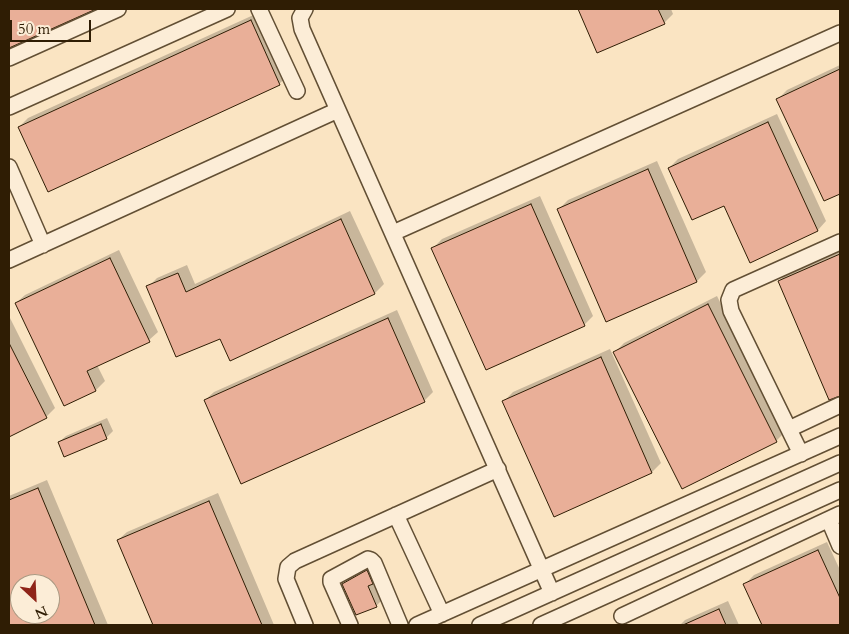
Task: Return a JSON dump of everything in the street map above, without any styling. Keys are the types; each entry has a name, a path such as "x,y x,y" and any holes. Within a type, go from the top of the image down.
{"street":[{"path":"9,58 118,9"},
{"path":"9,107 227,9"},
{"path":"260,9 297,91"},
{"path":"305,9 300,18 302,29 552,593"},
{"path":"393,233 840,32"},
{"path":"9,260 338,110"},
{"path":"11,177 44,245"},
{"path":"801,454 731,311 729,300 733,290 840,242"},
{"path":"788,429 840,405"},
{"path":"417,625 840,436"},
{"path":"480,625 840,463"},
{"path":"305,625 286,579 288,566 295,561 498,469"},
{"path":"541,625 840,490"},
{"path":"396,515 442,614"},
{"path":"611,594 624,621 834,517 840,546"},
{"path":"350,625 331,579 368,560 374,563 400,625"},
{"path":"576,582 586,605"}],"building":[{"path":"9,9 96,9 9,48"},
{"path":"578,9 658,9 665,24 597,53"},
{"path":"251,20 280,85 48,192 18,127"},
{"path":"840,69 840,194 824,201 776,99"},
{"path":"768,122 818,231 750,263 724,206 692,220 668,168"},
{"path":"648,169 697,282 606,322 557,209"},
{"path":"531,204 585,326 486,370 431,248"},
{"path":"341,219 375,294 230,361 220,339 176,357 146,286 178,273 186,292"},
{"path":"840,254 840,396 829,400 778,281"},
{"path":"110,258 150,342 87,371 96,391 64,406 15,303"},
{"path":"708,304 777,442 682,489 613,352"},
{"path":"388,318 425,402 241,484 204,400"},
{"path":"9,343 47,418 9,437"},
{"path":"601,357 652,473 554,517 502,401"},
{"path":"101,424 107,439 64,457 58,442"},
{"path":"38,488 95,625 9,625 9,500"},
{"path":"209,501 262,625 153,625 117,540"},
{"path":"818,550 840,598 840,625 762,625 743,584"},
{"path":"367,570 373,584 368,586 377,607 356,615 342,584"},
{"path":"719,609 726,625 683,625"}]}
